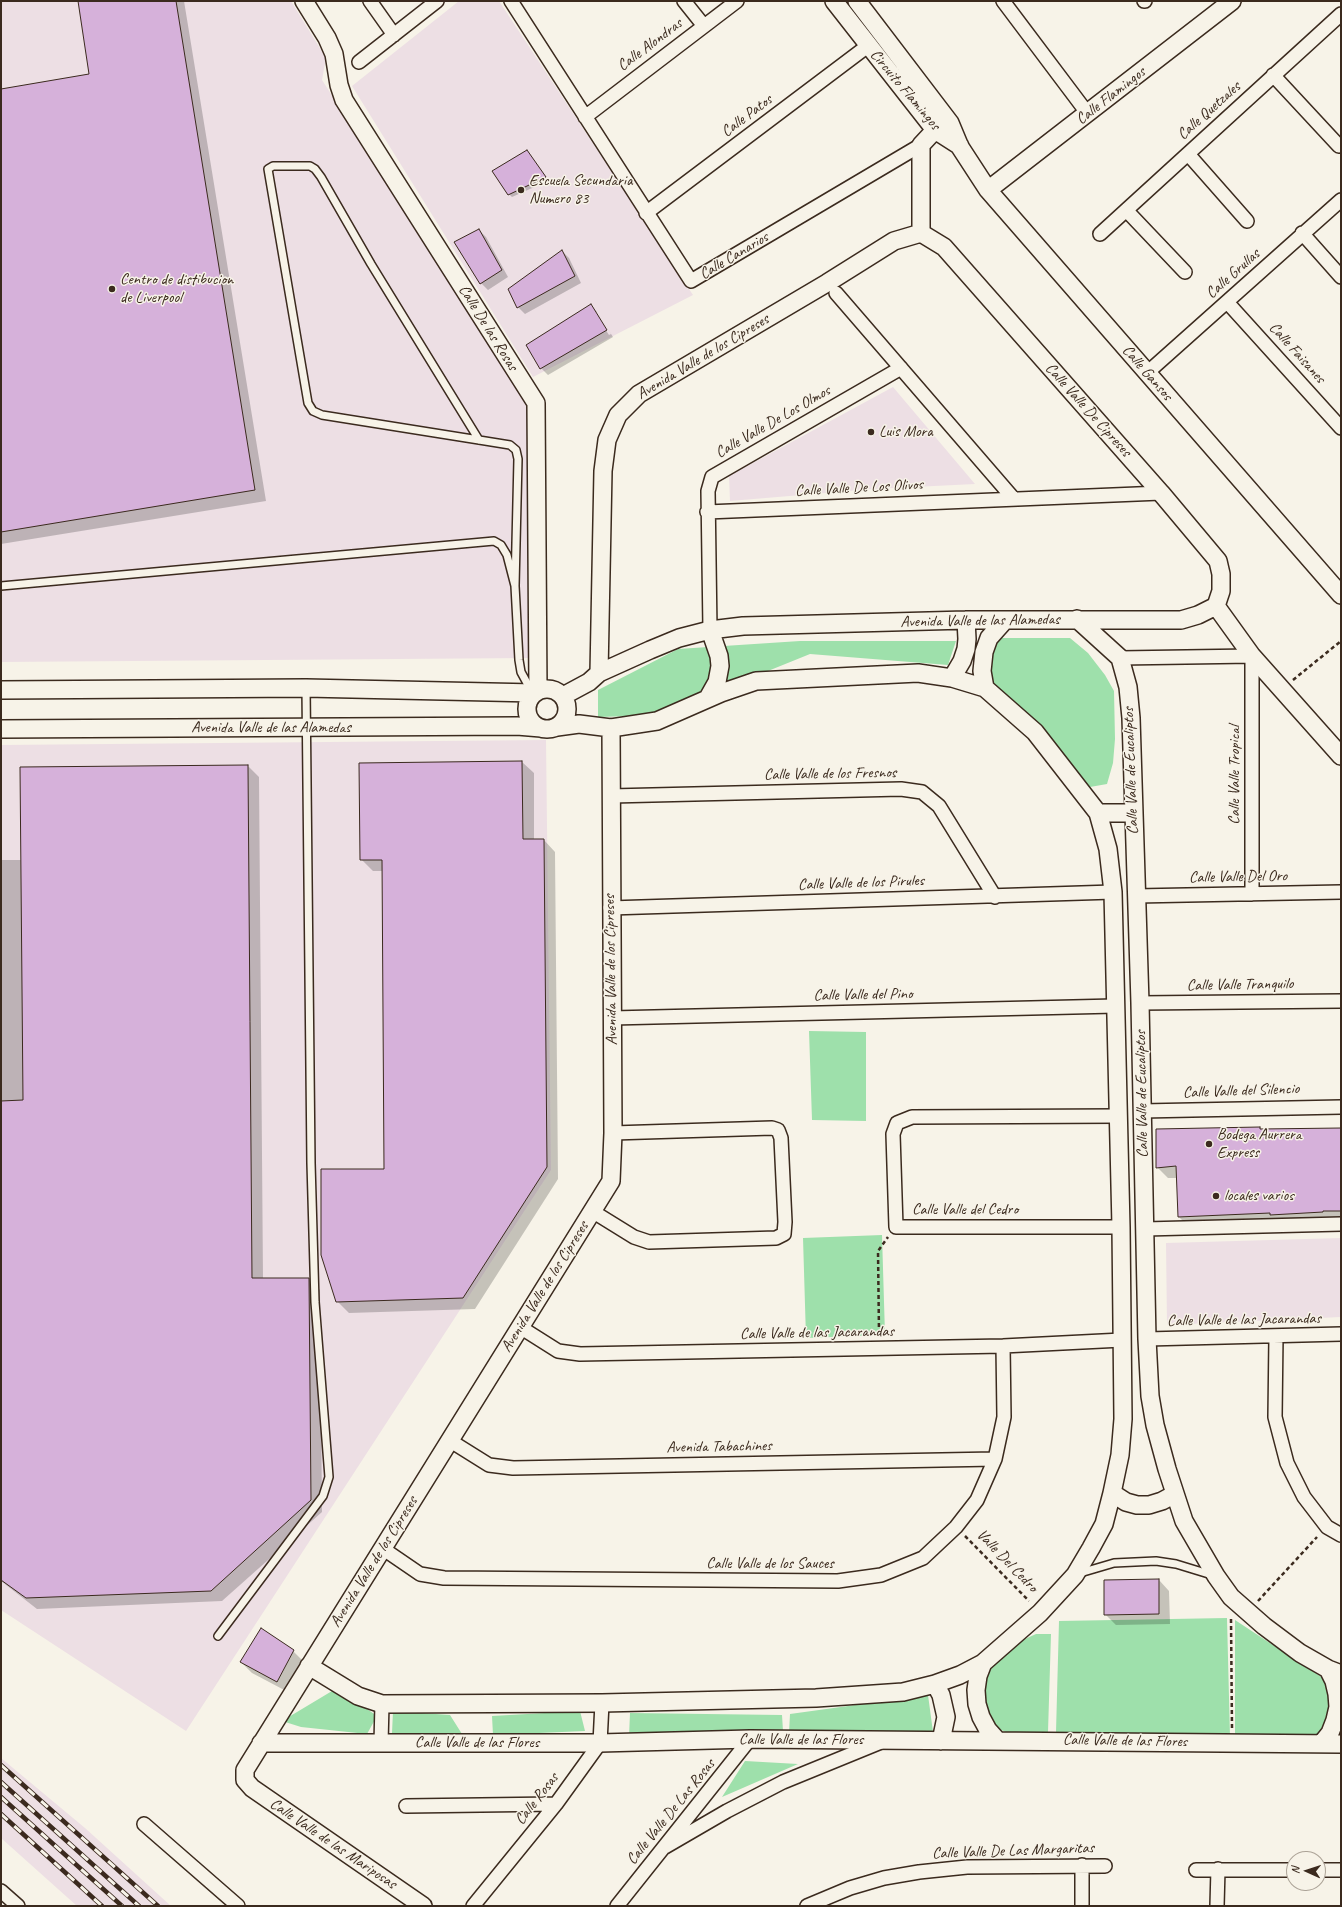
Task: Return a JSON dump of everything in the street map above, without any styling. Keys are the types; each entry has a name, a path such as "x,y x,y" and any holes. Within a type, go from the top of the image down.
{"street":[{"name":"Calle De las Rosas","path":"304,1 327,38 334,54 339,85 344,100 536,403 537,692"},
{"path":"370,1 394,35"},
{"path":"359,62 437,1"},
{"name":"Calle Canarios","path":"511,1 691,281 921,145 942,126"},
{"path":"684,1 704,26"},
{"name":"Calle Alondras","path":"585,117 737,1"},
{"name":"Circuito Flamingos","path":"834,1 869,46 960,147"},
{"name":"Circuito Flamingos","path":"857,1 942,126"},
{"path":"1004,1 1088,114"},
{"name":"Calle Flamingos","path":"988,190 1232,1"},
{"name":"Calle Quetzales","path":"1100,234 1341,14"},
{"name":"Calle Patos","path":"646,213 869,46"},
{"path":"1274,76 1339,146"},
{"path":"921,145 921,233"},
{"name":"Calle Gansos","path":"960,147 988,190 1341,595"},
{"path":"1188,154 1247,221"},
{"name":"Calle Grullas","path":"1147,373 1302,233 1341,200"},
{"path":"1126,211 1185,272"},
{"name":"Calle Valle De Cipreses","path":"921,233 944,247 1161,493 1218,561 1221,574 1221,591 1216,606"},
{"name":"Avenida Valle de los Cipreses","path":"600,673 604,471 607,440 618,415 639,394 827,283 894,241 921,233"},
{"path":"1302,233 1341,277"},
{"path":"836,293 1013,498"},
{"name":"Calle Faisanes","path":"1227,302 1341,428"},
{"name":"Calle Valle De Los Olmos","path":"710,630 707,512 708,491 712,478 901,368"},
{"name":"Calle Valle De Los Olivos","path":"707,512 1161,493"},
{"path":"1216,606 1252,656 1341,756"},
{"name":"Avenida Valle de las Alamedas","path":"562,696 589,682 600,673 679,638 710,630 743,626 966,620 1181,620 1198,615 1216,606"},
{"path":"1077,619 1120,658 1252,656"},
{"path":"952,678 962,661 966,649 968,639 966,620"},
{"path":"985,688 982,670 984,652 989,638 1005,620"},
{"path":"708,698 717,682 720,666 719,656 710,630"},
{"name":"Calle Valle Tropical","path":"1252,656 1252,894"},
{"name":"Calle Valle de Eucaliptos","path":"1120,658 1128,688 1131,718 1140,1003 1147,1339 1150,1396 1155,1425 1184,1521 1216,1576"},
{"name":"Avenida Valle de las Alamedas","path":"1,729 549,727 579,724 611,728 657,721 708,698 756,680 918,673 952,678 985,688"},
{"path":"1,690 306,688 537,692 551,689 562,696 567,707 567,713 561,723 549,727 532,721 527,710 531,698 537,692"},
{"name":"Calle Valle de Eucaliptos","path":"985,688 1035,732 1098,813 1108,849 1113,892 1121,1227 1123,1419 1120,1456 1104,1524 1075,1575"},
{"name":"Avenida Valle de los Cipreses","path":"245,1780 245,1770 261,1743 611,1181 613,1133 610,908 611,728"},
{"name":"Calle Valle de los Fresnos","path":"610,796 901,789 922,792 939,806 995,897"},
{"path":"1098,813 1133,813"},
{"name":"Calle Valle de los Pirules","path":"610,908 995,897 1113,892"},
{"name":"Calle Valle Del Oro","path":"1136,896 1341,892"},
{"name":"Calle Valle Tranquilo","path":"1140,1003 1341,1001"},
{"name":"Calle Valle del Pino","path":"612,1018 1115,1006"},
{"name":"Calle Valle del Silencio","path":"1142,1111 1341,1107"},
{"name":"Calle Valle del Cedro","path":"1118,1116 912,1117 897,1123 893,1134 896,1227 1121,1227"},
{"path":"592,1210 634,1237 649,1242 776,1238 784,1234 785,1222 781,1138 778,1130 772,1128 613,1133"},
{"path":"1145,1229 1341,1224"},
{"name":"Calle Valle de las Jacarandas","path":"520,1327 558,1351 580,1354 1003,1346 1122,1340"},
{"name":"Calle Valle de las Jacarandas","path":"1147,1339 1341,1334"},
{"path":"1276,1336 1276,1417 1287,1463 1304,1497 1327,1527 1341,1535"},
{"name":"Calle Valle de los Sauces","path":"382,1548 420,1574 444,1578 838,1582 881,1576 923,1558 956,1527 977,1500 996,1459 1004,1417 1003,1346"},
{"name":"Avenida Tabachines","path":"449,1440 489,1465 513,1468 996,1459"},
{"path":"1112,1493 1126,1502 1137,1505 1149,1505 1175,1494"},
{"path":"309,1666 358,1696 382,1704 602,1703 844,1697 903,1692 935,1684 960,1675 983,1663 1040,1613 1075,1575"},
{"path":"1216,1576 1231,1597 1247,1612 1300,1653 1334,1672 1338,1707 1330,1732 1322,1743"},
{"path":"983,1663 978,1676 976,1690 977,1704 981,1717 988,1730 997,1740"},
{"path":"935,1684 941,1695 946,1717 941,1740"},
{"path":"600,1743 602,1703"},
{"path":"381,1743 382,1704"},
{"name":"Calle Valle de las Flores","path":"261,1743 600,1743 750,1739 1341,1744"},
{"name":"Calle Valle De Las Rosas","path":"617,1906 750,1739"},
{"path":"665,1847 726,1811 783,1782 885,1741"},
{"name":"Calle Rosas","path":"473,1906 556,1804 600,1743"},
{"name":"Calle Valle de las Mariposas","path":"245,1780 252,1788 423,1906"},
{"path":"406,1806 556,1804"},
{"path":"144,1824 238,1906"},
{"path":"1082,1865 1082,1906"},
{"name":"Calle Valle De Las Margaritas","path":"807,1906 850,1888 884,1878 919,1872 967,1867 1105,1866"},
{"path":"1196,1870 1286,1870"},
{"path":"1217,1906 1218,1870"},
{"path":"1326,1870 1341,1870"},
{"path":"1,1890 18,1906"}],"lane":[{"path":"479,440 315,169 310,166 273,166 268,169 308,403 314,411 322,415 479,440 510,444 516,450 518,459 515,586 519,660 521,672 527,683 537,692"},
{"path":"1,586 494,541 501,545 507,555 515,586"},
{"path":"218,1636 323,1496 329,1477 315,1302 311,1163 306,688"},
{"path":"1075,1575 1114,1563 1149,1561 1176,1564 1216,1576"}],"path":[{"path":"1282,690 1341,641"},
{"path":"879,1348 878,1251 896,1227"},
{"name":"Valle Del Cedro","path":"956,1527 1040,1613"},
{"path":"1247,1612 1327,1527"},
{"path":"1231,1597 1232,1742"}],"shaded area":[{"path":"1,1 291,1 326,58 322,80 529,402 529,658 1,662"},
{"name":"Escuela Secundaria Numero 83","path":"459,1 499,1 693,295 533,377 352,86"},
{"name":"Luis Mora","path":"893,387 975,484 873,489 730,501 729,476"},
{"path":"546,740 551,1170 186,1731 1,1610 1,745"},
{"path":"1341,1238 1341,1317 1167,1325 1166,1243"},
{"path":"1,1758 85,1828 171,1906 77,1906 1,1838"}],"green space":[{"path":"998,638 1070,638 1088,653 1105,675 1114,691 1115,739 1113,763 1107,784 1090,787 1077,778 986,678 983,673"},
{"path":"800,641 956,641 948,665 810,654 674,709 634,716 598,717 598,690 678,649"},
{"path":"809,1031 866,1032 866,1121 812,1120"},
{"path":"882,1235 885,1335 806,1338 803,1238"},
{"path":"1227,1618 1230,1737 1056,1732 1059,1621"},
{"path":"1235,1620 1341,1690 1341,1735 1235,1735"},
{"path":"1036,1634 1051,1634 1048,1732 1043,1737 1008,1733 988,1724 980,1688 989,1665 1025,1639"},
{"path":"337,1688 377,1716 367,1734 301,1727 282,1721"},
{"path":"928,1695 933,1732 789,1733 790,1714"},
{"path":"393,1711 450,1715 462,1734 392,1733"},
{"path":"580,1711 585,1731 493,1735 492,1716"},
{"path":"630,1713 782,1715 783,1731 629,1737"},
{"path":"745,1761 798,1764 722,1797"}],"building":[{"name":"Centro de distibucion de Liverpool","path":"78,1 176,1 255,490 1,532 1,89 89,74"},
{"path":"527,150 546,177 508,195 492,171"},
{"path":"479,229 502,270 480,284 454,242"},
{"path":"562,250 575,276 517,308 508,289"},
{"path":"591,304 607,330 540,369 526,345"},
{"path":"522,761 523,839 544,839 547,1167 463,1298 336,1302 321,1255 321,1169 384,1169 382,860 360,860 359,763"},
{"path":"248,765 252,1278 309,1278 311,1500 211,1591 26,1598 1,1580 1,1101 23,1100 20,767"},
{"path":"1260,1127 1260,1129 1341,1128 1341,1211 1270,1215 1270,1213 1178,1217 1176,1166 1156,1168 1156,1129"},
{"path":"1159,1579 1159,1614 1104,1615 1104,1580"},
{"path":"261,1628 294,1650 277,1682 240,1662"}],"railway":[{"path":"1,1765 158,1906"},
{"path":"1,1782 139,1906"},
{"path":"1,1797 122,1906"},
{"path":"1,1814 102,1906"}],"place":[{"name":"Escuela Secundaria Numero 83","path":"521,190"},
{"name":"Centro de distibucion de Liverpool","path":"112,289"},
{"name":"Luis Mora","path":"871,432"},
{"name":"Bodega Aurrera Express","path":"1209,1144"},
{"name":"locales varios","path":"1216,1196"}]}
